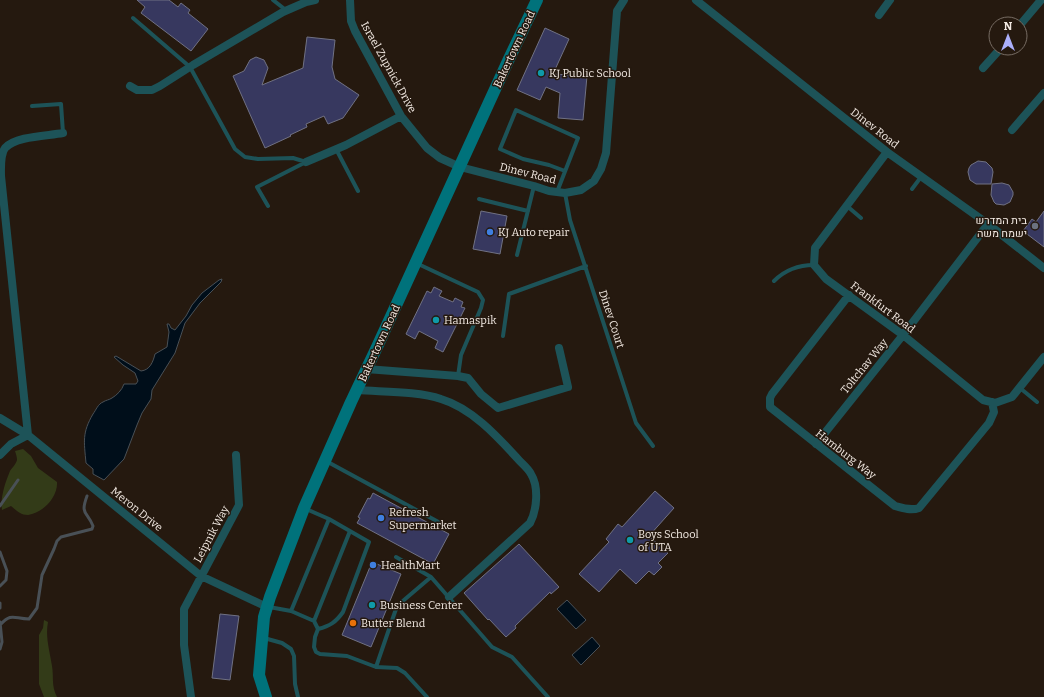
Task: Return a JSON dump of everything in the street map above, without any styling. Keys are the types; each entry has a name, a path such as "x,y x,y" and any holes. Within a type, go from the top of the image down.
{"street":[{"path":"130,86 136,90 152,90 287,10 315,0"},
{"name":"Israel Zupnick Drive","path":"350,0 351,21 355,31 401,116 427,148 440,158 460,166"},
{"name":"Bakertown Road","path":"266,697 259,675 261,637 264,616 304,508 324,460 537,0"},
{"name":"Dinev Road","path":"460,166 549,191 561,192 581,190 594,181 601,169 606,153 617,11 624,0"},
{"name":"Dinev Road","path":"696,0 887,152 988,224 1044,268"},
{"path":"879,15 890,0"},
{"path":"1028,16 1041,0"},
{"path":"984,68 994,56"},
{"path":"1012,130 1044,93"},
{"path":"306,162 336,149 401,116"},
{"path":"0,455 11,444 28,435 0,176 0,163 5,149 17,140 63,133"},
{"path":"814,265 814,248 887,152"},
{"name":"Toltchav Way","path":"816,444 903,335 988,224"},
{"name":"Frankfurt Road","path":"814,265 826,279 903,335 983,400 992,402"},
{"name":"Hamburg Way","path":"849,295 772,394 770,398 770,407 895,506 905,509 916,509 937,487 988,423 994,412 992,402"},
{"path":"366,370 458,376 468,378 482,394 498,408 568,387 559,348"},
{"path":"992,402 996,403 1012,397 1044,357"},
{"path":"357,390 425,395 442,399 466,410 501,440 531,474 536,502 535,515 530,524 449,597"},
{"name":"Meron Drive","path":"0,418 28,435 201,576 267,607"},
{"name":"Leipnik Way","path":"191,697 184,645 184,609 239,504 236,455"}],"lane":[{"path":"273,0 287,10"},
{"path":"133,18 190,67 236,149 245,157 258,159 293,158 306,162"},
{"path":"32,106 61,104 63,133"},
{"path":"561,192 565,170 578,138 516,110 500,148 523,159 565,170"},
{"path":"336,149 358,191"},
{"path":"268,206 257,187 306,162"},
{"path":"912,189 921,177"},
{"path":"517,255 534,186"},
{"name":"Dinev Court","path":"561,192 636,423 653,446"},
{"path":"479,199 528,211"},
{"path":"847,206 861,218"},
{"path":"416,263 478,292 482,296 483,300 481,308 461,355 458,376"},
{"path":"774,281 781,274 790,270 804,265 814,265"},
{"path":"503,336 509,294 586,266"},
{"path":"1020,388 1037,402"},
{"path":"324,460 444,525"},
{"path":"304,508 329,519 369,542 343,612 338,620 330,626 318,629"},
{"path":"291,611 329,519"},
{"path":"314,621 350,531"},
{"path":"396,557 431,577 492,647 512,657 548,697"},
{"path":"376,667 397,606 431,577"},
{"path":"267,607 291,611 314,621 318,629 314,647 316,652 320,654 347,656 376,667 397,668 405,673 427,697"},
{"path":"261,637 282,643 291,649 294,656 298,697"}],"green space":[{"path":"23,449 31,456 38,468 57,482 57,488 52,499 44,508 34,514 28,515 16,511 11,506 2,510 2,496 6,480 17,460 15,451"},
{"path":"44,620 48,622 47,639 52,666 53,685 57,697 44,697 39,684 39,635 43,628"}],"water":[{"path":"222,279 221,282 200,303 185,323 175,353 152,390 151,399 142,413 124,459 104,480 93,474 93,469 86,463 85,432 89,421 97,407 104,401 111,399 116,395 124,384 136,384 138,381 135,373 114,357 116,356 141,371 147,369 152,363 155,354 167,347 169,332 167,324 175,330 202,293"},
{"path":"567,600 586,620 576,629 557,609"},
{"path":"592,637 600,646 581,665 572,655"}],"building":[{"path":"137,0 169,0 178,7 181,3 190,10 188,13 208,29 191,51 141,13 145,7"},
{"name":"KJ Public School","path":"545,28 569,39 553,74 587,76 583,120 558,118 560,93 546,87 540,100 517,90"},
{"path":"307,37 335,40 332,67 335,79 359,95 343,118 328,124 324,116 306,124 307,127 290,135 291,136 265,148 233,76 244,71 250,60 256,57 264,60 268,68 262,85 303,68"},
{"path":"978,161 986,162 992,168 993,172 991,184 976,184 970,180 968,172 969,168"},
{"path":"1002,183 1009,185 1013,192 1010,202 1004,205 996,204 991,195 992,184"},
{"name":"KJ Auto repair","path":"481,211 507,216 500,254 473,249"},
{"name":"בית המדרש ישמח משה","path":"1044,211 1044,247 1023,231 1032,219 1036,222"},
{"name":"Hamaspik","path":"434,287 442,291 439,296 453,302 455,298 463,302 461,307 465,308 443,352 435,348 438,341 419,331 415,339 406,334 427,291 431,293"},
{"name":"Boys School of UTA","path":"655,491 674,508 649,536 668,553 658,563 662,567 654,575 649,571 636,584 620,569 599,592 579,574 609,542 606,539 618,524 622,527"},
{"path":"373,493 449,534 433,564 357,523 360,518 358,517 368,498 370,499"},
{"path":"519,544 559,587 551,594 550,592 515,626 516,628 506,637 489,619 488,620 464,593"},
{"name":"Business Center","path":"372,562 401,574 371,647 342,635"},
{"path":"220,614 239,616 230,680 212,678"}],"waterway":[{"path":"0,506 18,480"},
{"path":"0,625 10,617 29,619 37,608 42,575 57,541 61,537 92,529 93,526 91,521 84,510 87,496"},
{"path":"0,552 7,571 6,580 0,586"},
{"path":"0,603 0,608"},
{"path":"0,622 2,642 0,649"}],"place":[{"name":"KJ Public School","path":"541,73"},
{"name":"בית המדרש ישמח משה","path":"1035,226"},
{"name":"KJ Auto repair","path":"490,232"},
{"name":"Hamaspik","path":"436,320"},
{"name":"Refresh Supermarket","path":"381,518"},
{"name":"Boys School of UTA","path":"630,540"},
{"name":"HealthMart","path":"373,565"},
{"name":"Business Center","path":"372,605"},
{"name":"Butter Blend","path":"353,623"}]}
